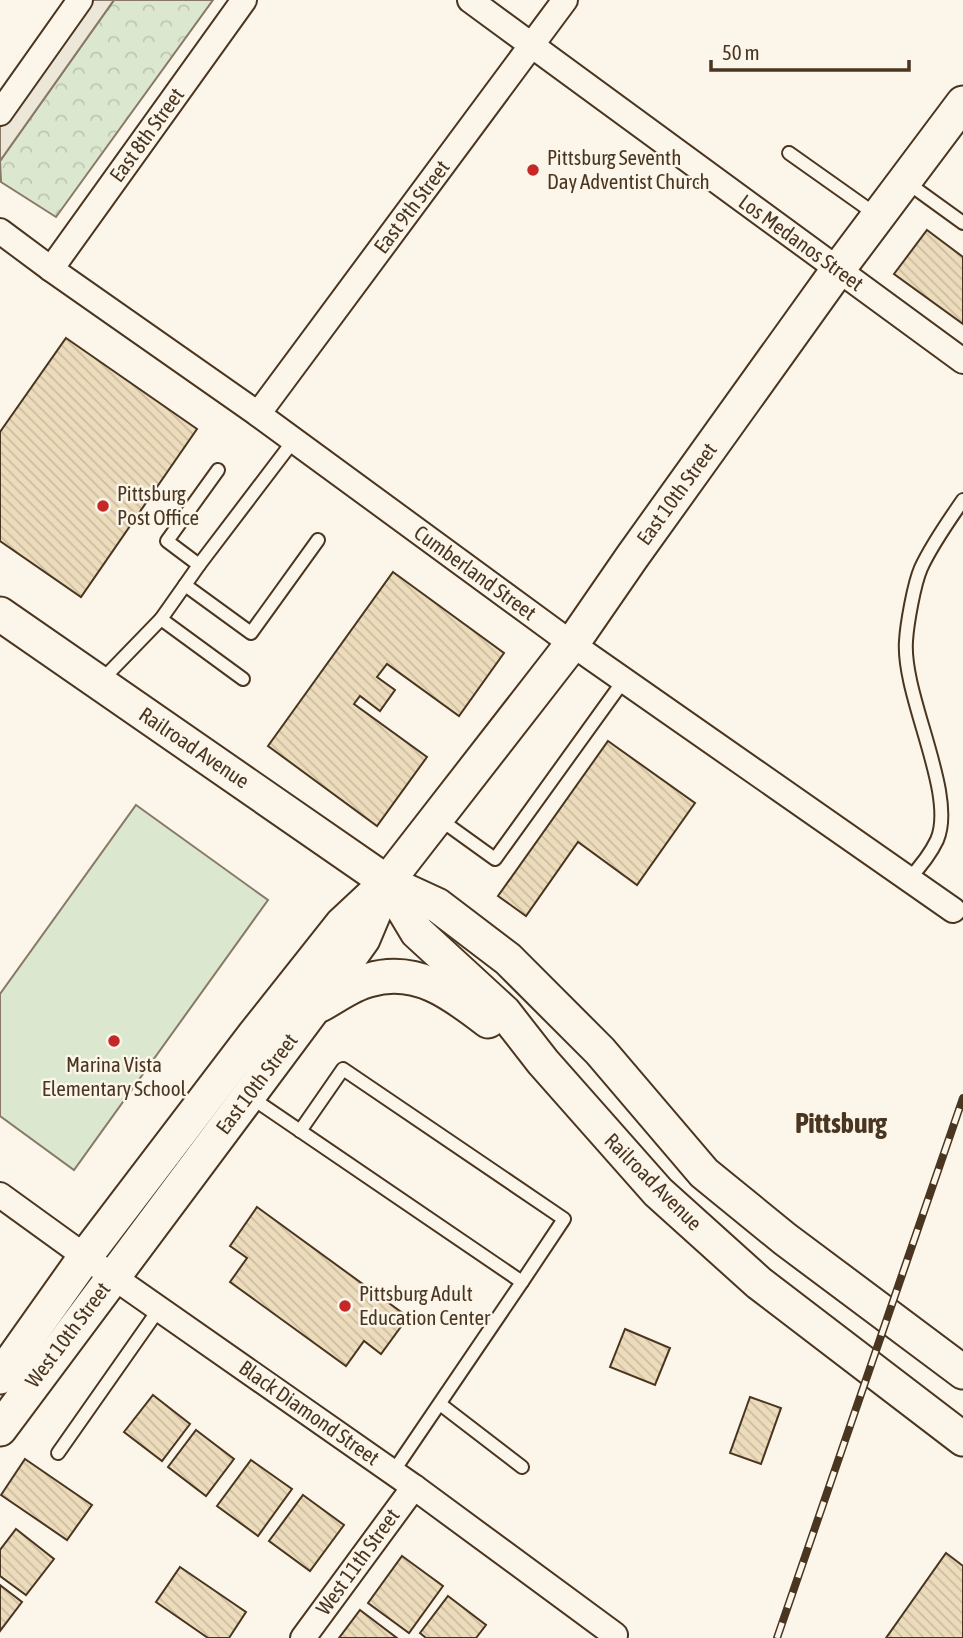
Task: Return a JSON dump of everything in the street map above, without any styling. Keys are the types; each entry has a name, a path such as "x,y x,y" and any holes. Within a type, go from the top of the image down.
{"main road":[{"name":"East 10th Street","path":"85,1257 334,934 387,883 572,643 837,271 955,119"},
{"name":"Railroad Avenue","path":"0,614 387,883 437,905 508,959 600,1051 704,1173 785,1239 963,1372"},
{"name":"East 10th Street","path":"112,1276 363,939 387,883"},
{"name":"Railroad Avenue","path":"387,883 417,932 504,1012 542,1062 658,1192 759,1283 963,1438"},
{"path":"314,1008 366,980 397,974 428,982 465,1004 542,1062"},
{"name":"West 10th Street","path":"1,1374 85,1257"},
{"name":"West 10th Street","path":"0,1429 112,1276"}],"street":[{"path":"0,113 80,0"},
{"name":"East 8th Street","path":"51,269 244,0"},
{"name":"Los Medanos Street","path":"470,0 963,362"},
{"name":"East 9th Street","path":"258,414 565,0"},
{"name":"Cumberland Street","path":"0,231 258,414 572,643 953,910"},
{"name":"Black Diamond Street","path":"0,1195 414,1487 615,1636"},
{"name":"West 11th Street","path":"303,1638 414,1487"}],"lane":[{"path":"789,153 878,216"},
{"path":"905,181 963,223"},
{"path":"99,683 161,619 294,440"},
{"path":"200,565 167,541 218,470"},
{"path":"909,879 927,859 938,838 943,811 909,679 905,643 919,571 932,546 963,500"},
{"path":"184,585 251,633 318,540"},
{"path":"161,619 243,679"},
{"path":"437,817 495,859 624,680"},
{"path":"300,1131 343,1069 565,1219 393,1472"},
{"path":"248,1096 522,1282"},
{"path":"58,1454 159,1309"},
{"path":"440,1404 522,1467"}],"green space":[{"path":"114,0 213,0 56,217 1,182 0,161"},
{"path":"136,805 268,900 74,1170 0,1116 0,994"}],"shaded area":[{"path":"92,0 114,0 0,161 0,126"}],"building":[{"path":"927,230 963,257 963,324 894,274"},
{"path":"66,338 197,429 81,597 0,541 0,432"},
{"path":"393,572 504,653 459,716 387,664 377,677 395,690 380,711 360,696 354,704 427,757 377,826 268,746"},
{"path":"608,741 695,803 637,885 578,842 526,916 498,896"},
{"path":"257,1207 408,1317 381,1354 364,1341 346,1366 230,1282 247,1258 230,1246"},
{"path":"625,1329 670,1348 655,1385 610,1367"},
{"path":"153,1395 190,1424 162,1461 124,1432"},
{"path":"750,1397 781,1408 761,1464 730,1453"},
{"path":"196,1430 234,1459 206,1496 168,1467"},
{"path":"25,1459 92,1505 67,1540 1,1495"},
{"path":"251,1460 292,1489 258,1536 217,1506"},
{"path":"303,1495 344,1525 310,1571 269,1541"},
{"path":"16,1529 54,1559 26,1595 0,1576 0,1550"},
{"path":"946,1553 963,1566 963,1638 886,1638"},
{"path":"402,1556 443,1586 409,1633 368,1603"},
{"path":"180,1567 246,1612 229,1638 208,1638 156,1602"},
{"path":"0,1585 22,1602 0,1631"},
{"path":"448,1596 486,1625 476,1638 426,1638 420,1633"},
{"path":"360,1610 397,1638 339,1638"}],"railway":[{"path":"777,1638 963,1098"}],"place":[{"name":"Pittsburg Seventh Day Adventist Church","path":"533,170"},
{"name":"Pittsburg Post Office","path":"103,506"},
{"name":"Marina Vista Elementary School","path":"114,1041"},
{"name":"Pittsburg Adult Education Center","path":"345,1306"}],"district":[{"name":"Pittsburg","path":"841,1123"}]}
